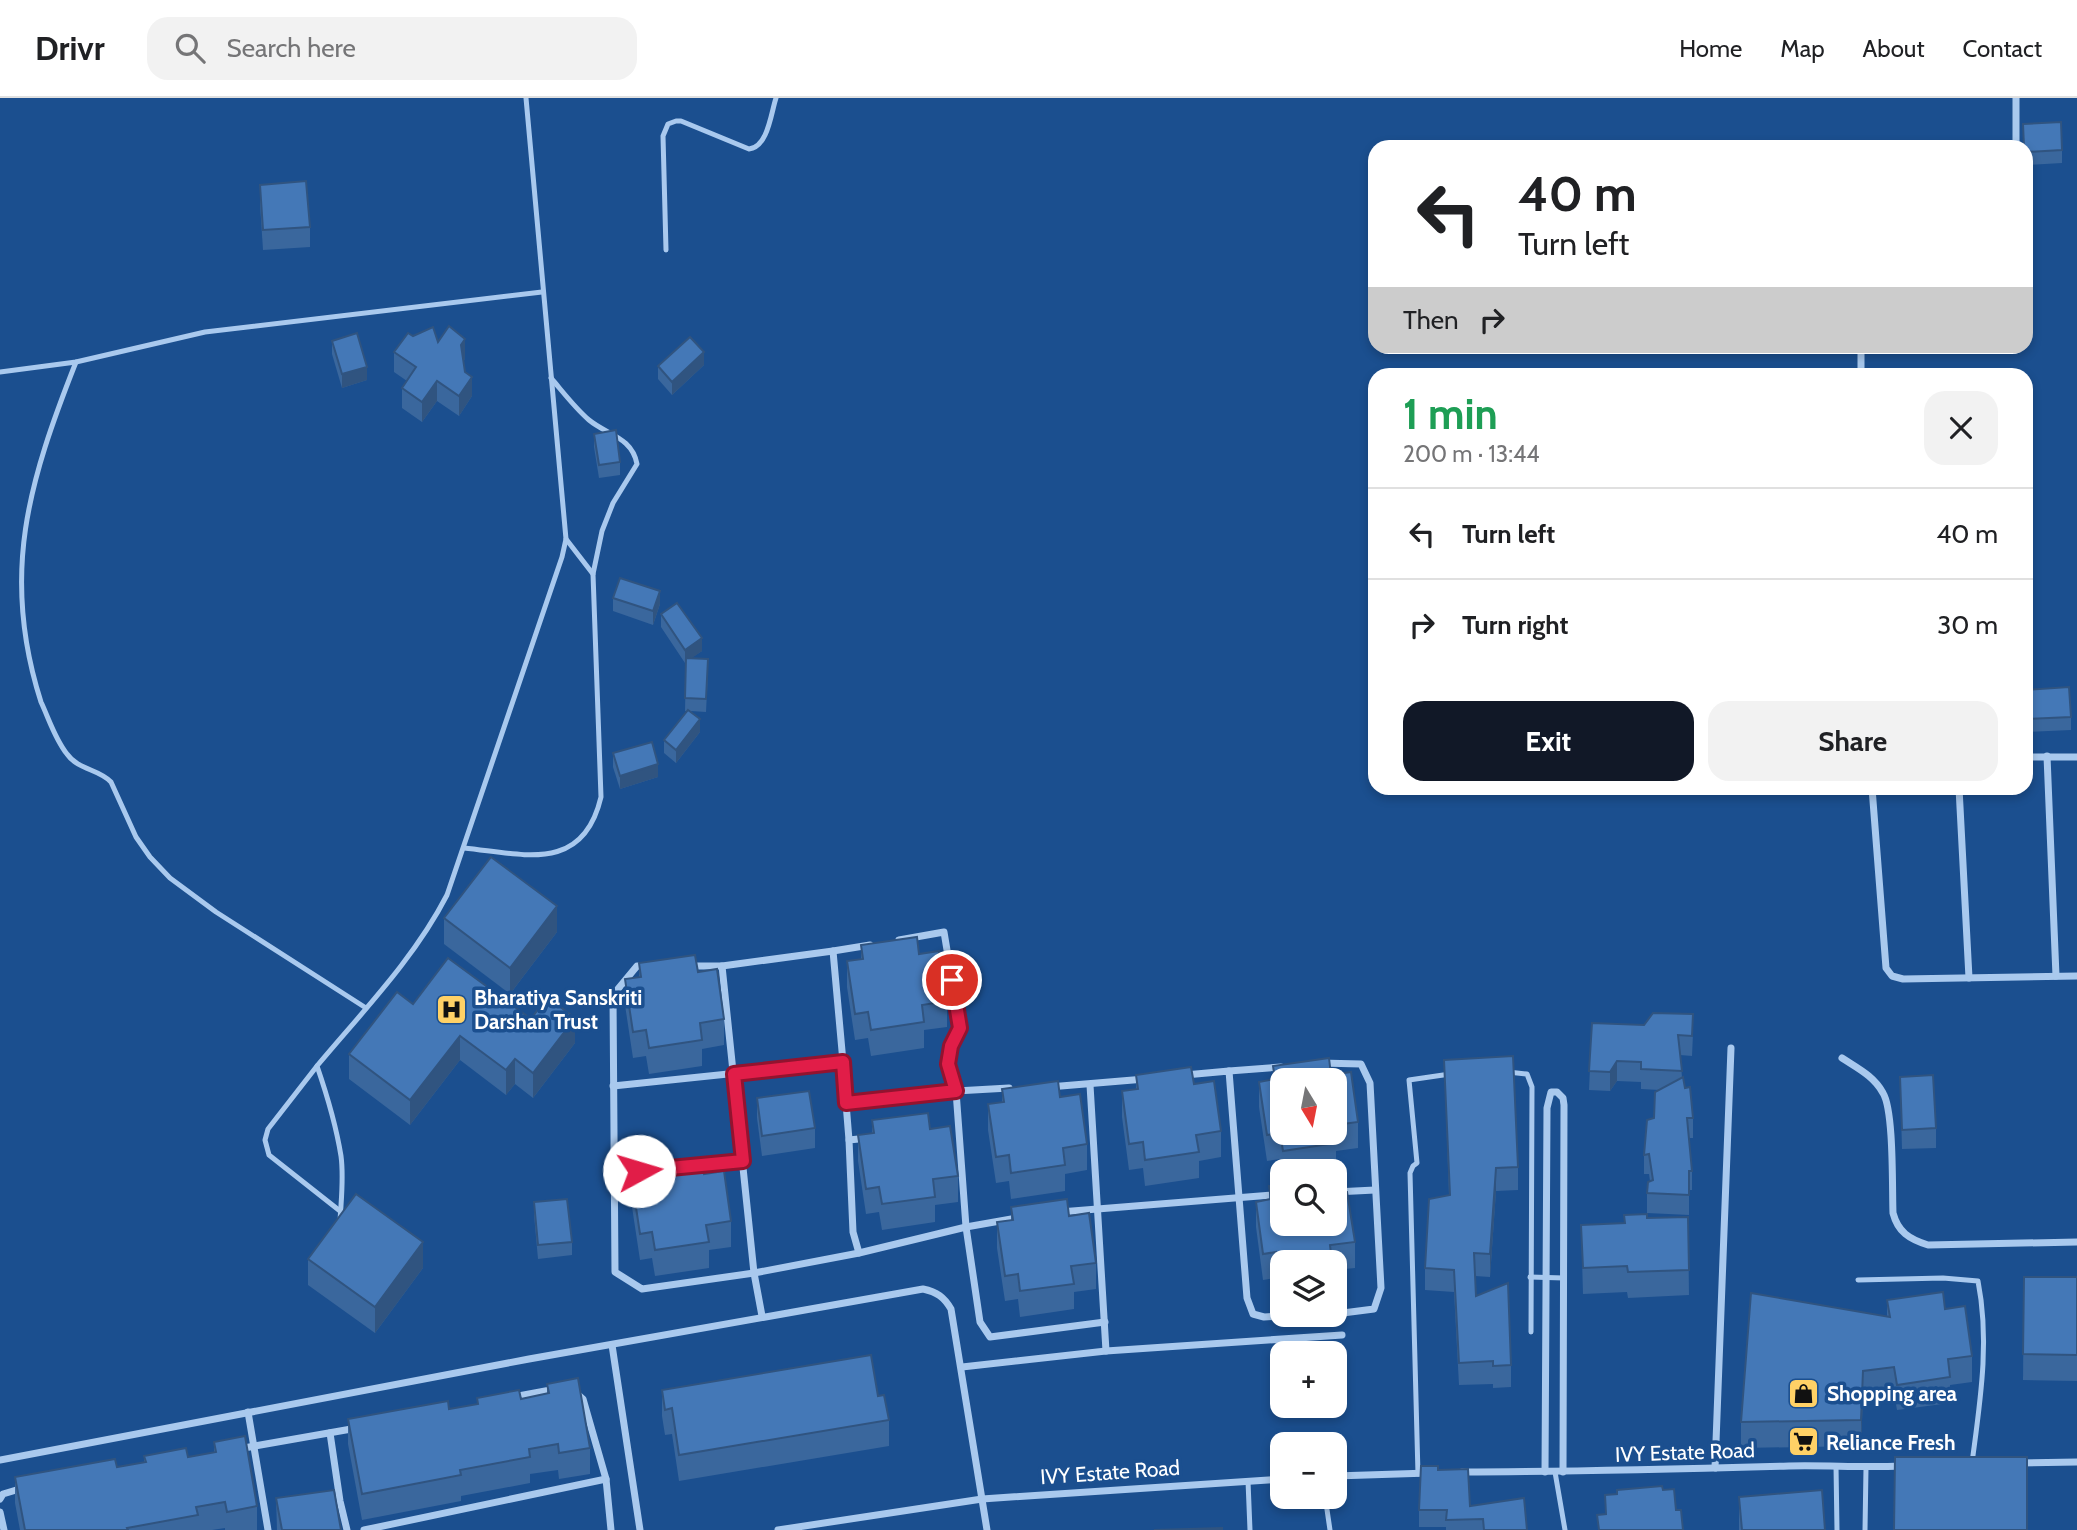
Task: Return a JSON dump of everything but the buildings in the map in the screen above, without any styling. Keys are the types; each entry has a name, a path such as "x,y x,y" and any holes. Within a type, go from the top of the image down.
{"street":[{"path":"2016,98 2016,140"},
{"path":"2047,756 2056,976"},
{"path":"2033,757 2077,757"},
{"path":"1873,795 1886,968 1892,976 1903,979 2077,976"},
{"path":"1959,795 1969,978"},
{"path":"895,940 944,932 960,1028 951,1046 948,1064 956,1091 967,1227 980,1322 990,1337 1105,1322"},
{"path":"673,966 722,966 882,943"},
{"path":"833,951 849,1140 853,1232 859,1253"},
{"path":"661,966 637,966 613,995 615,1272 642,1289 754,1273 1025,1217"},
{"path":"722,966 754,1273 762,1316"},
{"path":"1715,1468 1731,1048"},
{"path":"1842,1058 1872,1077 1885,1094 1889,1113 1892,1213 1897,1226 1911,1240 1928,1245 2077,1242"},
{"path":"613,1086 843,1062"},
{"path":"1311,1064 1361,1064 1370,1083 1381,1288 1374,1309 1347,1312"},
{"path":"1170,1076 1284,1066"},
{"path":"1229,1071 1247,1298 1253,1314 1270,1317"},
{"path":"1036,1087 1157,1078"},
{"path":"1090,1085 1106,1351"},
{"path":"846,1103 956,1091 1023,1088"},
{"path":"1545,1472 1547,1108 1551,1092 1557,1092 1563,1098 1564,1105 1564,1278 1559,1472"},
{"path":"946,1132 960,1130"},
{"path":"849,1140 877,1138"},
{"path":"691,1166 743,1161"},
{"path":"614,1173 665,1168"},
{"path":"1347,1191 1376,1190"},
{"path":"1049,1213 1270,1195"},
{"path":"0,1460 762,1316 923,1289 945,1298 951,1309 987,1530"},
{"path":"961,1367 1106,1351 1342,1335"},
{"path":"612,1345 640,1530"},
{"path":"504,1399 557,1388 569,1389 583,1399 606,1479 611,1530"},
{"path":"248,1412 268,1530"},
{"path":"227,1451 370,1425"},
{"path":"330,1433 347,1530"},
{"path":"2013,1463 2077,1462"},
{"path":"1959,1463 1982,1463"},
{"name":"IVY Estate Road","path":"1456,1472 1908,1466"},
{"path":"1347,1476 1443,1473"},
{"path":"364,1530 606,1479"},
{"name":"IVY Estate Road","path":"778,1530 982,1499 1270,1480"},
{"path":"0,1499 3,1494 26,1487"},
{"path":"328,1503 340,1501"},
{"path":"265,1512 278,1510"},
{"path":"0,1512 4,1530"}],"lane":[{"path":"340,1210 269,1155 265,1140 268,1129 404,963 434,920 447,895 566,539 526,98"},
{"path":"666,250 663,136 668,124 681,121 749,149 755,149 761,143 776,98"},
{"path":"0,372 76,362 205,332 542,292"},
{"path":"76,362 27,491 17,536 14,586 24,659 54,731 66,754 74,762 105,775 111,782 136,837 170,878 216,912 366,1008"},
{"path":"464,848 540,856 560,852 575,843 589,828 598,809 601,788 593,574 601,531 613,503 633,473 635,454 622,439 592,423 551,378"},
{"path":"566,539 593,574"},
{"path":"317,1066 341,1157 343,1188 340,1232"},
{"path":"1496,1073 1519,1072 1527,1074 1531,1079 1531,1332"},
{"path":"1418,1474 1410,1173 1417,1163 1409,1080 1462,1073"},
{"path":"1531,1278 1564,1278"},
{"path":"1858,1280 1943,1278 1978,1281 1983,1307 1984,1367 1972,1463"},
{"path":"1836,1466 1837,1530"},
{"path":"1865,1530 1866,1468"},
{"path":"1559,1472 1565,1530"},
{"path":"1248,1481 1250,1530"},
{"path":"1327,1509 1330,1530"}],"place":[{"name":"Bharatiya Sanskriti Darshan Trust","path":"451,1009"},
{"name":"Shopping area","path":"1804,1393"},
{"name":"Reliance Fresh","path":"1803,1442"}],"route":[{"path":"639,1171 743,1161 734,1074 843,1062 846,1103 956,1091 948,1064 951,1046 960,1028 952,980"}]}
